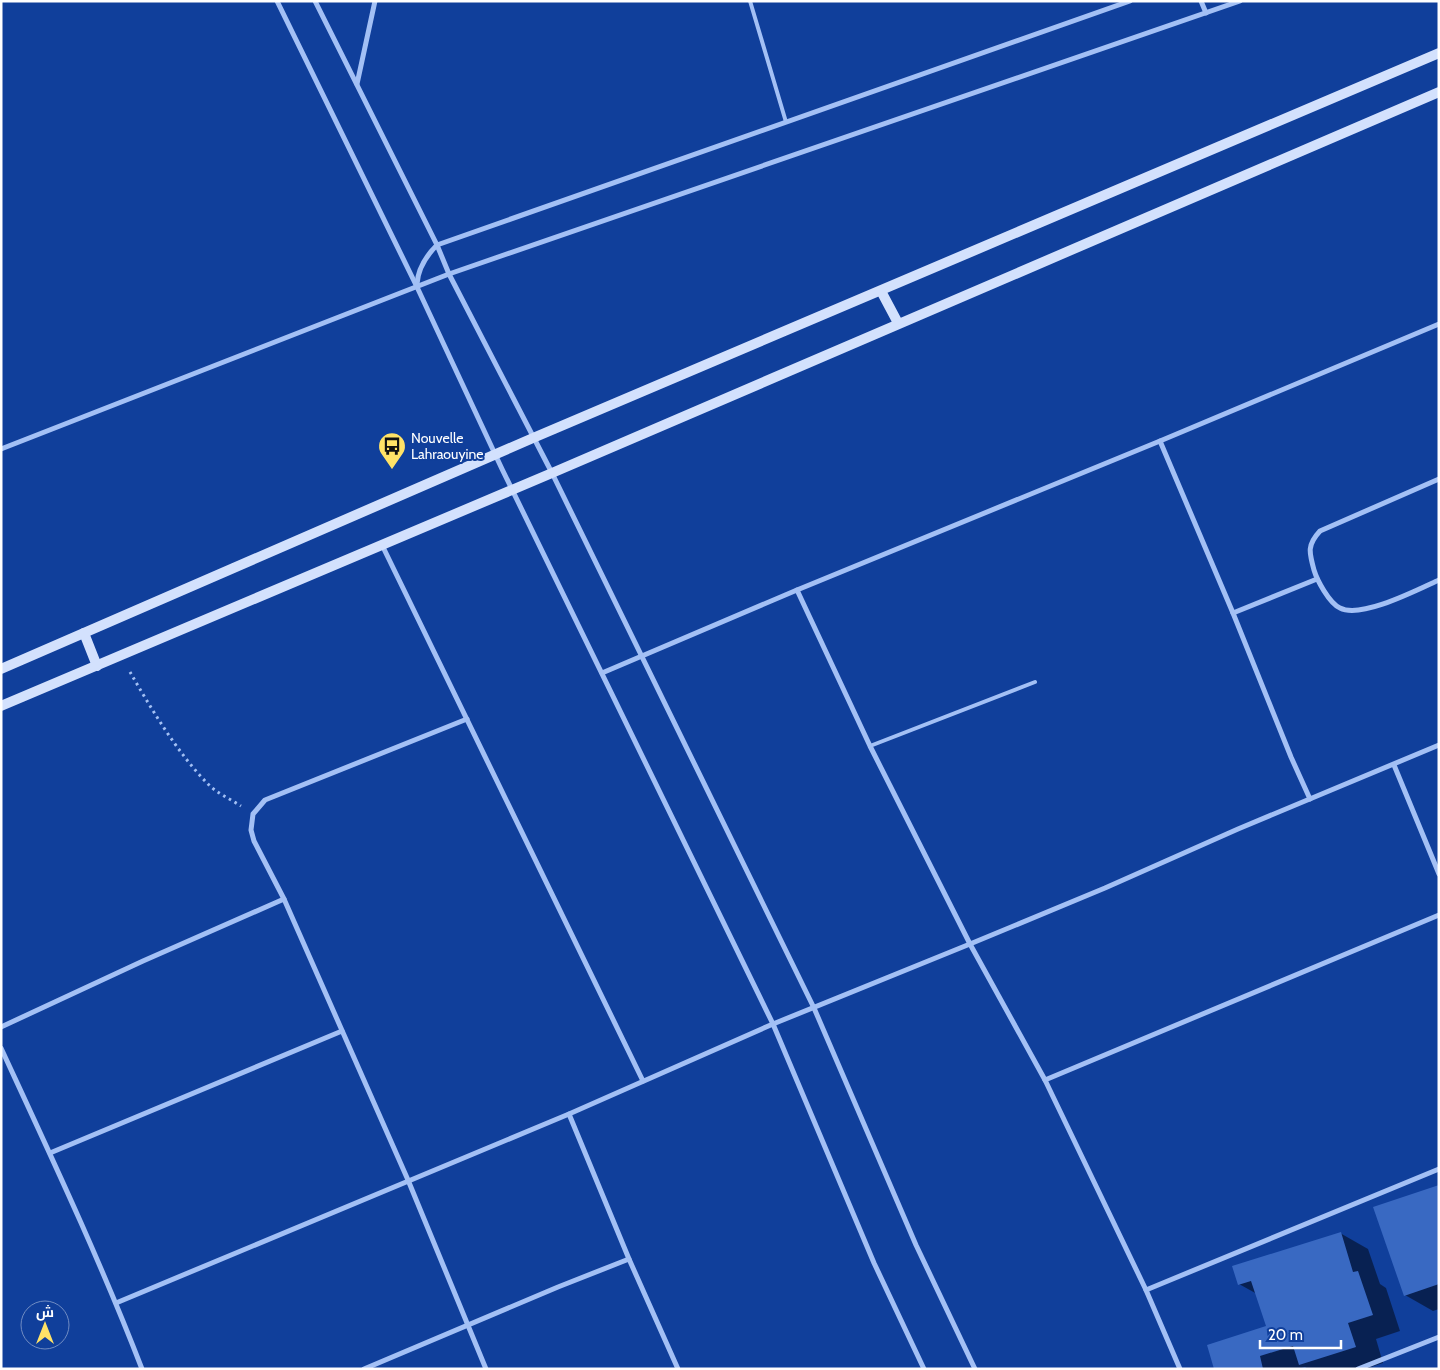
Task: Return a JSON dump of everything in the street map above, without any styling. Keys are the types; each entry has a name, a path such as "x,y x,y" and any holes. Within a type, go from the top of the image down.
{"street":[{"path":"277,1 417,287 495,455 773,1024 874,1262 924,1369"},
{"path":"315,1 450,274 552,473 814,1008 916,1245 975,1369"},
{"path":"357,85 375,1"},
{"path":"417,287 422,265 437,245 1130,1"},
{"path":"1201,1 1206,13"},
{"path":"1,449 450,274 1240,1"},
{"path":"1,668 533,438 1439,53"},
{"path":"1,706 552,473 1439,92"},
{"path":"881,291 898,323"},
{"path":"602,674 796,590 1160,442 1439,324"},
{"path":"1160,442 1310,799"},
{"path":"1439,480 1320,531 1311,542 1310,552 1317,579 1334,604 1340,608 1350,610 1364,609 1390,601 1439,580"},
{"path":"382,545 643,1081"},
{"path":"1233,614 1317,579"},
{"path":"796,590 870,746 970,944 1045,1080 1146,1290 1180,1369"},
{"path":"84,633 97,666"},
{"path":"467,719 265,800 253,814 251,830 254,840 284,899 408,1180 486,1369"},
{"path":"116,1303 268,1241 408,1180 569,1114 773,1024 970,944 1439,745"},
{"path":"1394,765 1439,874"},
{"path":"1,1027 143,961 284,899"},
{"path":"1045,1080 1439,914"},
{"path":"50,1153 342,1032"},
{"path":"1,1048 50,1153 116,1303 142,1369"},
{"path":"569,1114 629,1259 678,1369"},
{"path":"1146,1290 1439,1169"},
{"path":"364,1369 629,1259"},
{"path":"1358,1369 1439,1337"}],"lane":[{"path":"750,1 786,122"},
{"path":"870,746 1036,682"}],"path":[{"path":"120,657 186,760 210,786 253,814"}],"building":[{"path":"1439,1185 1439,1284 1404,1296 1373,1207"},
{"path":"1341,1232 1353,1272 1358,1271 1373,1315 1348,1323 1356,1347 1299,1365 1293,1346 1260,1356 1263,1369 1214,1369 1207,1345 1266,1326 1251,1281 1238,1285 1232,1266"}],"place":[{"name":"Nouvelle Lahraouyine","path":"392,470"}]}
